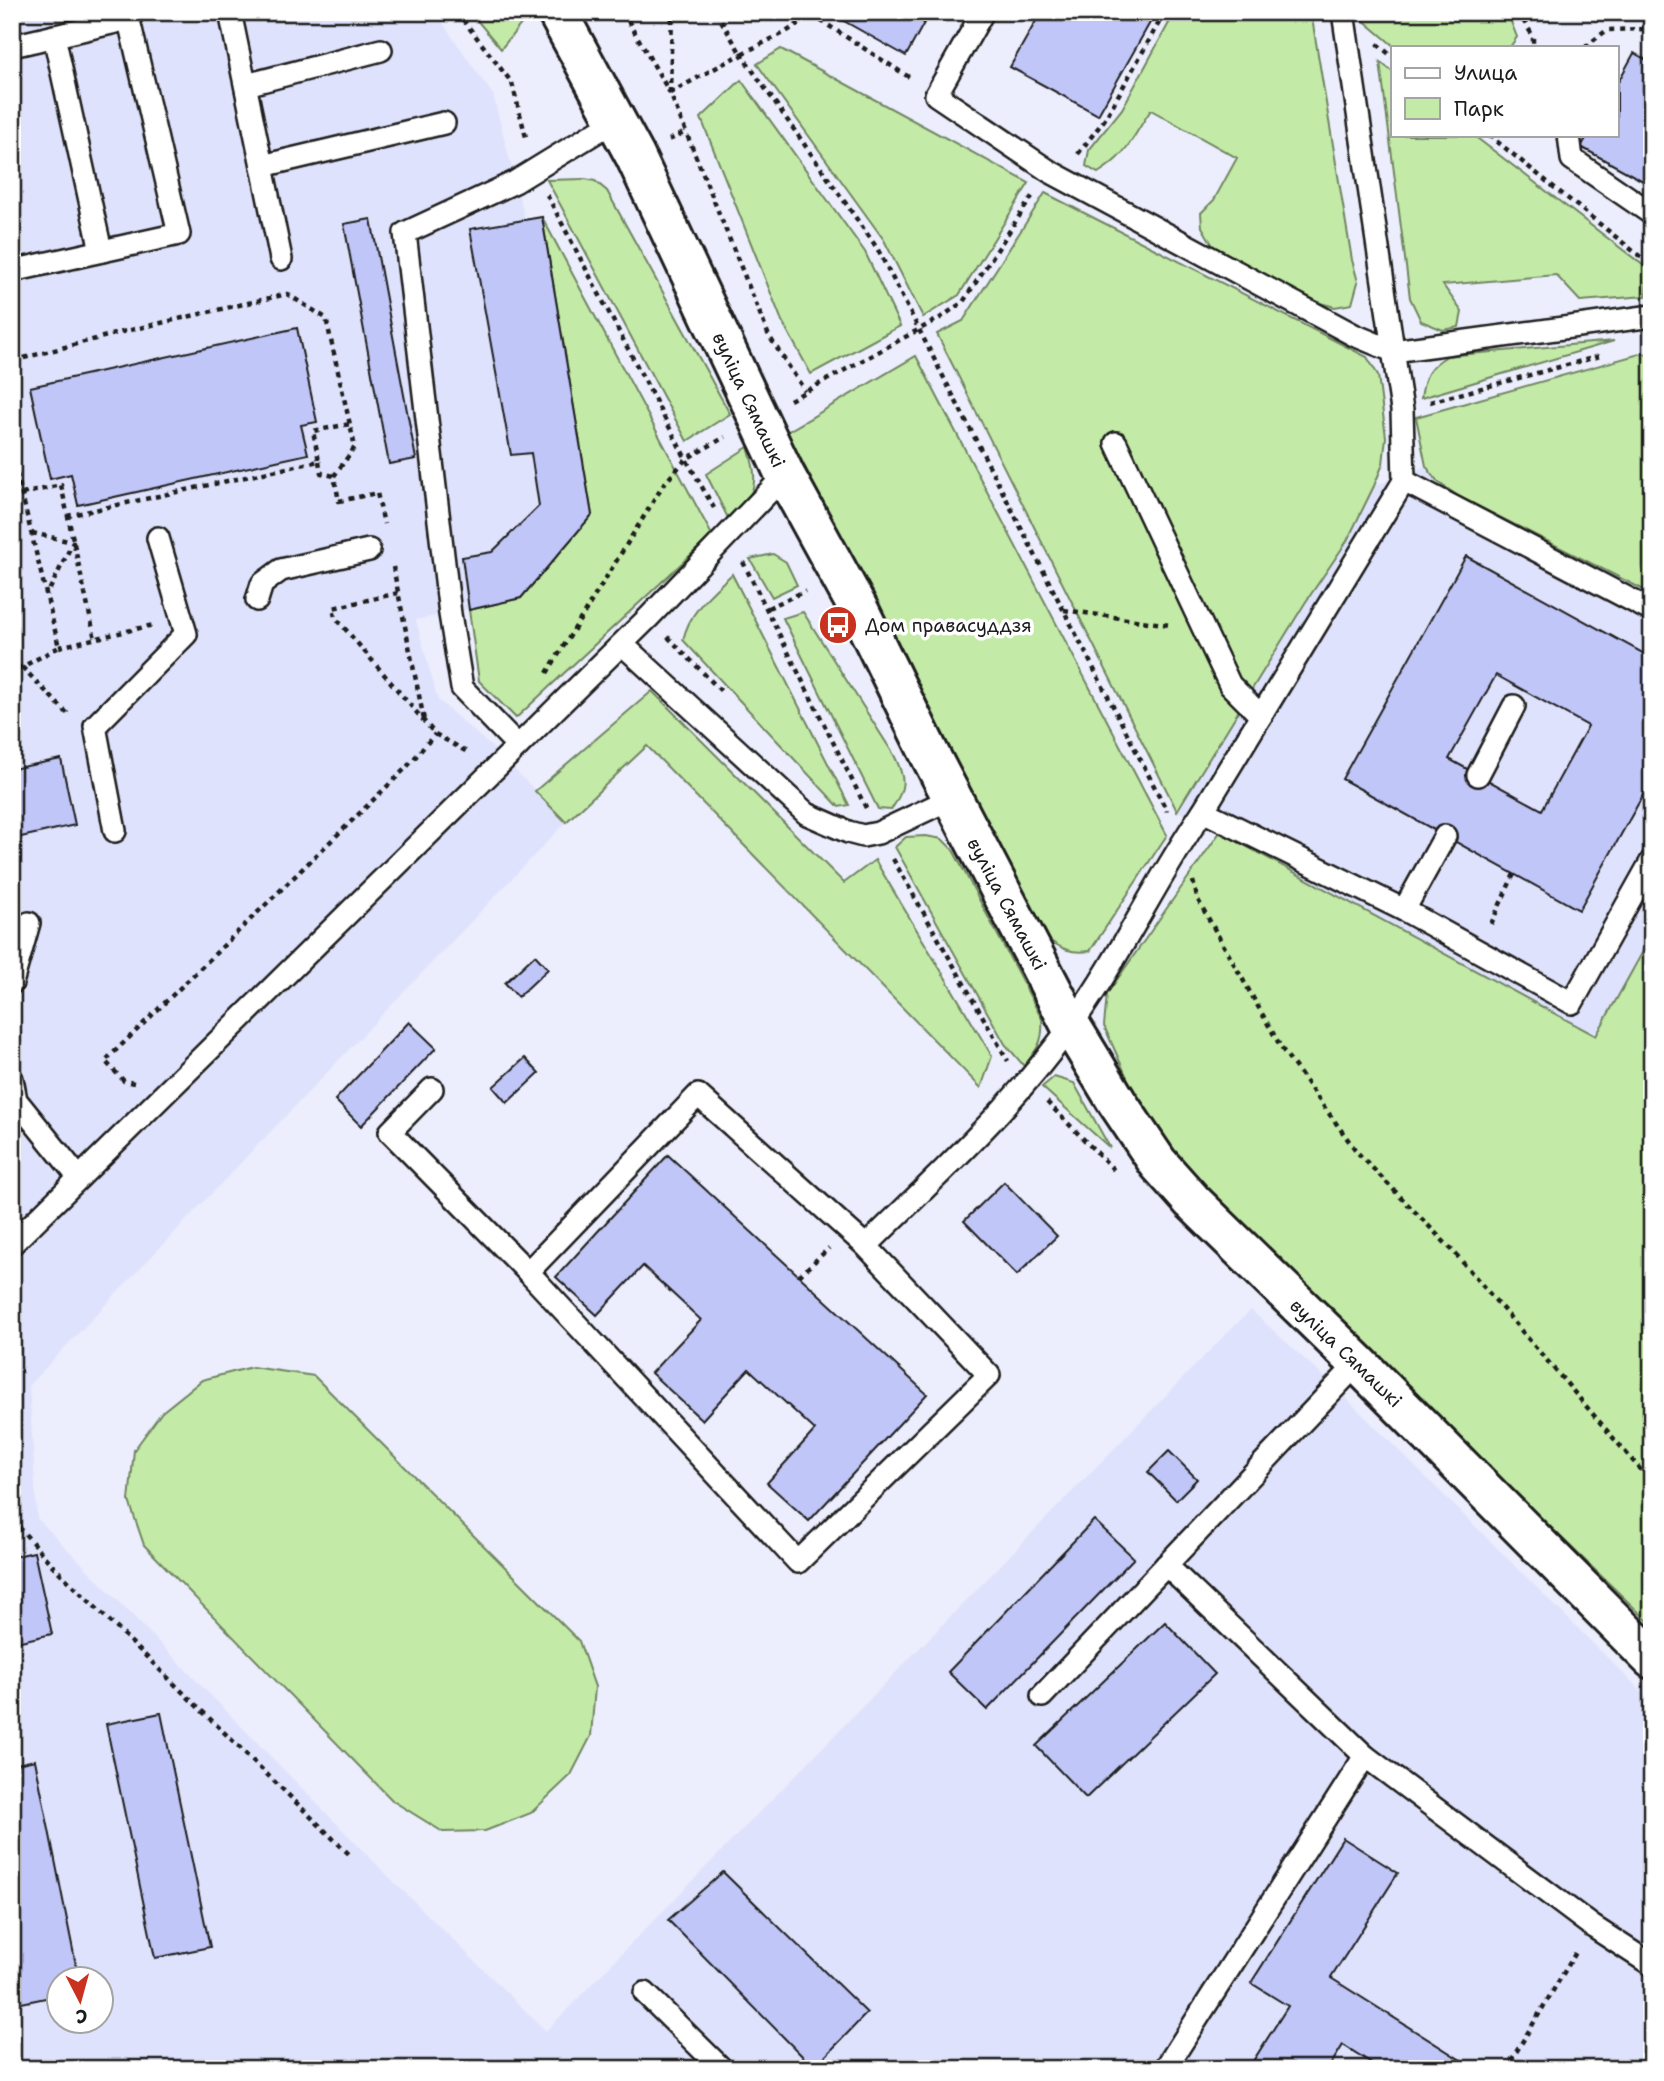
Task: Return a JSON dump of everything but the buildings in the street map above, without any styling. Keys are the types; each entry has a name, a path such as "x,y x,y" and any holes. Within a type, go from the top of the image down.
{"street":[{"name":"вуліца Сямашкі","path":"557,12 616,120 785,475 860,612 952,798 1071,1026 1116,1102 1158,1163 1231,1240 1358,1363 1652,1659"}],"lane":[{"path":"230,12 281,259"},
{"path":"983,12 936,95 1055,174 1354,335 1393,351 1652,316"},
{"path":"866,1247 1003,1111 1071,1026 1111,967 1182,842 1404,481 1402,410 1343,12"},
{"path":"12,46 128,15 179,234 12,271"},
{"path":"54,36 101,251"},
{"path":"246,85 381,50"},
{"path":"518,746 462,688 450,614 405,233 515,182 616,120"},
{"path":"262,166 444,123"},
{"path":"1569,136 1572,159 1652,214"},
{"path":"1116,443 1230,685 1261,716"},
{"path":"12,1244 622,644 785,475"},
{"path":"1404,481 1652,611"},
{"path":"114,831 95,726 186,634 158,538"},
{"path":"257,600 261,584 281,570 369,550"},
{"path":"622,644 807,814 863,836 878,833 952,798"},
{"path":"1478,775 1514,706"},
{"path":"1203,811 1404,910 1572,1003 1652,860"},
{"path":"1404,910 1445,836"},
{"path":"12,983 29,923"},
{"path":"12,1080 16,1100 79,1178"},
{"path":"432,1089 390,1132 528,1272 798,1562 989,1375 866,1247 698,1095 528,1272"},
{"path":"1042,1696 1358,1363"},
{"path":"1166,1565 1365,1756 1592,1926 1652,1965"},
{"path":"1165,2069 1365,1756"},
{"path":"645,1993 722,2069"}],"path":[{"path":"457,12 512,83 534,170 686,459 768,608 878,833 1013,1071 1122,1178"},
{"path":"623,12 670,93 769,336 805,391"},
{"path":"670,93 672,12"},
{"path":"716,12 741,54 877,248 1182,842 1198,900 1289,1060 1357,1152 1453,1251 1652,1483"},
{"path":"543,679 664,484 686,459 940,318 964,302 1055,174 1105,119 1165,12"},
{"path":"1518,12 1533,36 1533,46"},
{"path":"670,93 786,32 812,13 936,95"},
{"path":"1586,46 1607,30 1646,29 1652,32"},
{"path":"1490,136 1652,266"},
{"path":"12,373 20,359 171,320 287,295 326,318 355,447 334,476 339,501 377,493 385,530"},
{"path":"1402,410 1612,352"},
{"path":"334,476 321,473 313,431 350,425"},
{"path":"12,454 58,647"},
{"path":"68,516 319,461"},
{"path":"22,494 61,485 95,639"},
{"path":"32,533 73,542"},
{"path":"47,596 73,542"},
{"path":"390,555 424,720"},
{"path":"768,608 816,585"},
{"path":"398,593 333,608 335,617 435,734 470,754"},
{"path":"1063,610 1205,630"},
{"path":"12,669 22,667 58,647 181,620"},
{"path":"22,667 98,744"},
{"path":"144,1084 124,1081 105,1061 406,768 435,734"},
{"path":"1478,951 1514,874"},
{"path":"12,1519 51,1564 350,1854"},
{"path":"1506,2069 1581,1945"}],"shaded area":[{"path":"12,12 435,12 493,95 525,219 542,217 592,515 521,598 416,620 438,700 494,749 566,822 29,1385 37,1518 382,1870 546,2031 1251,1310 1336,1388 1652,1702 1652,2069 12,2069"},
{"path":"1426,466 1438,482 1459,496 1652,594 1652,1423 1207,884 1220,832 1177,811 1305,603 1347,541 1374,486"}],"green space":[{"path":"470,12 516,12 522,23 501,49"},
{"path":"1175,12 1311,12 1352,260 1358,282 1352,304 1335,307 1320,303 1216,251 1202,227 1201,213 1214,200 1237,158 1151,110 1117,159 1098,173 1086,166 1089,150 1122,109"},
{"path":"1361,12 1507,12 1517,37 1511,46 1394,46 1362,19"},
{"path":"781,49 1029,183 959,295 923,317 884,240 757,64"},
{"path":"1380,62 1391,70 1391,136 1474,136 1648,269 1646,296 1580,301 1556,275 1443,285 1462,312 1459,327 1443,330 1421,321 1410,298"},
{"path":"741,80 865,252 900,326 811,374 782,321 701,118"},
{"path":"547,180 595,181 607,191 730,414 687,441"},
{"path":"1045,193 1367,357 1378,375 1386,437 1383,464 1374,486 1347,541 1305,603 1177,811 937,334 963,321"},
{"path":"542,217 712,535 516,718 479,681 469,610 521,598 592,515"},
{"path":"1614,341 1421,398 1428,373 1447,356"},
{"path":"1643,353 1652,357 1652,594 1458,496 1438,482 1426,466 1416,417"},
{"path":"916,356 1167,835 1090,951 1067,950 1046,938 787,432"},
{"path":"748,447 754,470 753,487 745,502 729,520 706,474"},
{"path":"773,554 786,562 797,585 772,597 750,559"},
{"path":"732,574 849,805 839,807 683,640 696,611"},
{"path":"803,612 898,763 903,783 891,810 878,809 783,618"},
{"path":"652,691 844,883 875,860 992,1056 981,1088 647,746 566,822 535,791"},
{"path":"1220,832 1596,1036 1652,935 1652,1625 1196,1185 1137,1100 1104,1026 1107,994"},
{"path":"926,836 942,839 953,850 1042,1019 1039,1045 1024,1066 1005,1044 895,847 906,837"},
{"path":"1054,1077 1074,1083 1110,1148 1042,1087"},
{"path":"252,1367 314,1376 579,1641 595,1687 591,1736 571,1775 531,1813 485,1831 443,1832 393,1801 144,1545 129,1501 134,1450 162,1412 202,1380"}],"place":[{"name":"Дом правасуддзя","path":"838,625"}]}
